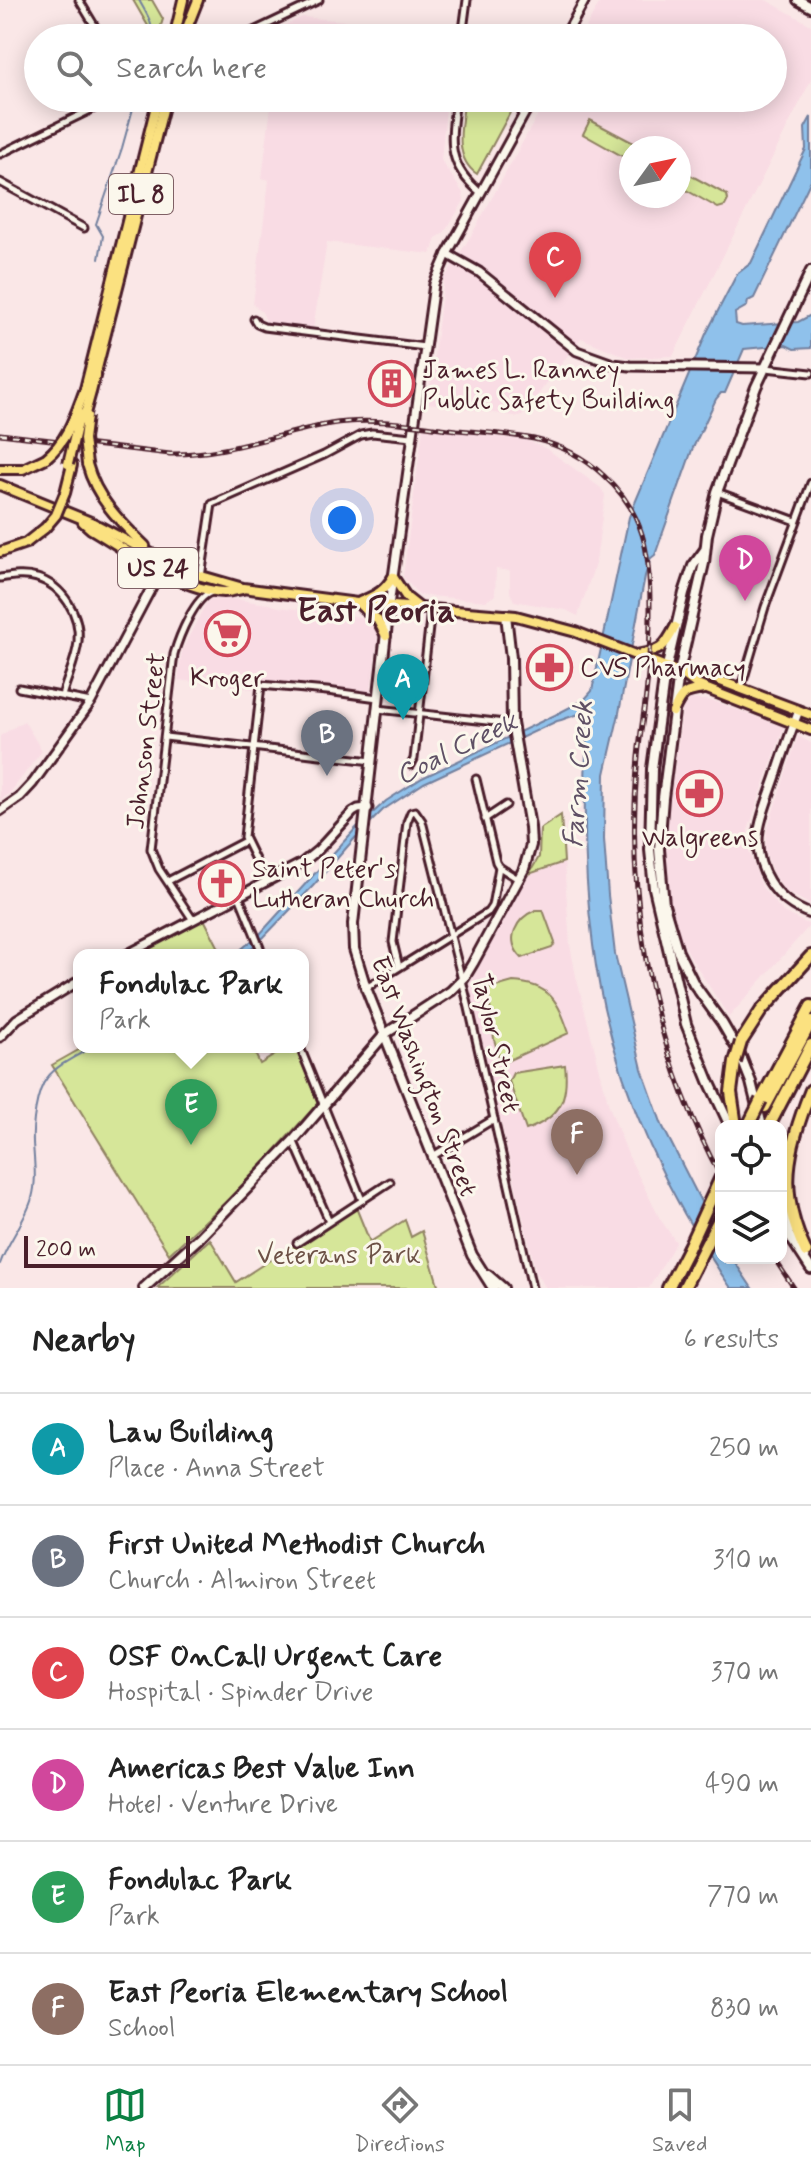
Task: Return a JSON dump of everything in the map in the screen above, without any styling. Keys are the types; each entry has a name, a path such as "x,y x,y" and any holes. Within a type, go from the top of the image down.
{"highway":[{"path":"733,1120 731,1092 741,1042 761,1011 811,956"},
{"path":"757,1120 811,1006"},
{"path":"752,1120 811,1022"},
{"path":"772,1120 811,1045"},
{"path":"799,1067 811,1055"},
{"path":"807,1255 793,1223 787,1179 791,1149 811,1090"},
{"path":"668,1288 715,1190"},
{"path":"687,1251 719,1192"},
{"path":"684,1288 715,1227"}],"main road":[{"path":"177,24 181,0"},
{"path":"185,24 191,0"},
{"path":"188,24 198,0"},
{"path":"798,0 811,7"},
{"name":"IL 8","path":"114,289 155,112"},
{"name":"IL 8","path":"0,550 44,526 63,492 162,112"},
{"path":"761,1120 745,1065 683,964 664,905 659,849 679,672 717,492 771,353 811,271"},
{"path":"0,469 23,469 55,451 88,390"},
{"name":"IL 8","path":"88,390 84,439 87,464 94,483 117,519 154,555"},
{"name":"US 24","path":"2,487 45,502 82,520 91,529 163,566 243,588 357,603 506,615 560,627 667,667 697,685 811,730"},
{"path":"82,520 154,555"},
{"path":"704,551 693,566 667,667 651,783 649,843 652,872 686,1024 709,1081 730,1120"},
{"name":"US 24","path":"154,555 167,575 185,583 226,592 243,588"},
{"path":"386,636 377,619 357,603 381,593 393,577 407,598 426,609"},
{"name":"East Washington Street","path":"389,606 353,938 366,988 432,1157 472,1255 493,1288"},
{"path":"144,1288 199,1238 293,1141 385,1034 447,995 463,980 518,879 530,853 532,837 514,739 506,615"},
{"path":"636,655 661,649 675,627"},
{"name":"US 24","path":"679,672 702,674 811,715"},
{"path":"673,712 685,692 707,689"},
{"path":"787,1215 811,1269"},
{"path":"787,1230 807,1255"},
{"name":"East Washington Street","path":"481,1270 503,1288"}],"street":[{"path":"79,0 94,24"},
{"path":"464,24 467,0"},
{"path":"572,24 585,0"},
{"path":"268,24 315,1"},
{"path":"0,154 86,112"},
{"path":"454,112 451,143 456,166 481,193"},
{"path":"389,606 434,284 447,254 525,112"},
{"path":"0,182 84,228"},
{"path":"447,254 479,272 577,351 613,364 673,368 765,368 811,373"},
{"path":"254,319 264,327 425,347"},
{"path":"201,577 212,504 324,455 361,435 372,433 412,437"},
{"path":"740,689 765,607 811,483"},
{"path":"717,492 796,521"},
{"path":"0,811 33,783 91,702 163,566"},
{"path":"0,578 23,575 42,579 57,590 73,610 78,624 78,642 62,696"},
{"path":"185,583 197,593 195,608"},
{"name":"Johnson Street","path":"193,920 156,863 151,849 174,654 202,595 217,591"},
{"path":"411,765 419,714 426,609"},
{"path":"266,882 245,841 244,831 261,685 379,698"},
{"path":"19,688 91,702"},
{"path":"378,709 505,723"},
{"path":"799,710 761,820 758,848 763,871 775,890 798,909 811,914"},
{"path":"165,737 373,762"},
{"path":"476,779 496,862 518,879"},
{"path":"485,819 506,805"},
{"path":"137,949 309,859 358,809 367,818"},
{"name":"Taylor Street","path":"399,967 393,942 396,907 407,822 411,812 415,811 422,821 452,935 532,1288"},
{"path":"168,882 245,841"},
{"path":"366,988 490,910 499,867"},
{"path":"239,896 260,949"},
{"path":"0,1037 17,1019 73,985"},
{"path":"302,1053 362,1200"},
{"path":"432,1157 494,1119"},
{"path":"293,1141 329,1221"},
{"path":"297,1243 390,1182"}],"shaded area":[{"path":"601,0 766,0 811,25 811,80 673,356 629,358 581,338 521,417 428,403 444,279 539,112 787,112 787,24 588,24"},
{"path":"303,17 364,24 288,24"},
{"path":"270,112 446,112 441,160 463,193 464,201 444,233 436,238 431,254 327,242 313,329 267,323 262,312 253,304 269,180 262,178"},
{"path":"423,428 526,440 547,449 601,488 605,495 596,561 578,616 566,610 514,601 510,592 510,571 496,569 495,595 486,601 419,595 403,577"},
{"path":"213,596 369,618 377,627 378,636 370,698 367,702 178,680 182,650 206,603"},
{"path":"691,699 714,701 784,727 748,830 749,851 762,887 783,912 810,925 729,1017 674,927 664,874 667,821 683,705"},
{"path":"24,721 42,751 9,794 0,800 0,736"},
{"path":"798,736 811,743 811,905 785,891 772,872 765,850 767,830"},
{"path":"564,862 570,945 609,1106 629,1157 660,1219 676,1242 649,1288 546,1288 536,1273 469,985 529,874"}],"green space":[{"path":"133,0 152,0 163,19 161,24 147,24"},
{"path":"463,112 510,112 477,174 464,158 461,129"},
{"path":"590,120 620,136 619,154 583,134"},
{"path":"691,176 727,195 725,206 718,208 691,193"},
{"path":"561,815 564,862 529,874 539,857 540,829"},
{"path":"536,910 543,910 555,943 552,948 522,958 514,944 515,930 523,918"},
{"path":"204,919 219,949 147,949"},
{"path":"513,982 536,986 551,996 569,1033 507,1061 499,1057 494,1039 488,989"},
{"path":"73,1053 255,1053 260,1064 278,1053 297,1053 318,1103 242,1187 169,1254 52,1065"},
{"path":"565,1065 565,1088 559,1106 547,1120 526,1130 509,1081 513,1073"},
{"name":"Veterans Park","path":"355,1205 370,1242 405,1220 411,1237 422,1231 439,1288 157,1288 210,1239 236,1282"}],"water":[{"name":"Farm Creek","path":"811,117 811,180 754,298 735,313 736,324 742,326 798,322 811,315 811,348 794,349 786,345 744,349 725,393 716,399 692,450 645,576 605,774 604,839 615,954 642,1069 662,1125 715,1229 715,1264 660,1168 641,1125 611,1037 593,945 587,888 585,801 588,713 557,721 424,783 383,810 262,939 250,949 241,949 260,934 357,827 386,801 422,778 584,700 592,691 629,517 706,334 737,274 751,263 806,149 805,128"},
{"name":"Farm Creek","path":"715,1264 736,1264 752,1288 731,1288"}],"waterway":[{"path":"139,0 151,24"},
{"path":"99,259 103,236 96,224 132,112"},
{"name":"Coal Creek","path":"0,1264 26,1214 34,1191 34,1119 43,1084 57,1069 82,1053"}],"railway":[{"path":"0,434 170,454 231,448 330,424 394,422 505,434 544,442 580,457 617,489 628,504 642,535 650,587 649,665 635,806 641,927 664,1038 689,1109 715,1165"},
{"path":"778,1264 794,1288"}],"place":[{"name":"OSF OnCall Urgent Care","path":"555,298"},
{"name":"James L. Ranney Public Safety Building","path":"391,384"},
{"name":"Americas Best Value Inn","path":"745,601"},
{"name":"Kroger","path":"227,634"},
{"name":"CVS Pharmacy","path":"549,667"},
{"name":"Law Building","path":"403,720"},
{"name":"First United Methodist Church","path":"327,776"},
{"name":"Walgreens","path":"700,794"},
{"name":"Saint Peter's Lutheran Church","path":"221,883"},
{"name":"Fondulac Park","path":"191,1145"},
{"name":"East Peoria Elementary School","path":"577,1175"}],"district":[{"name":"East Peoria","path":"376,609"}]}
